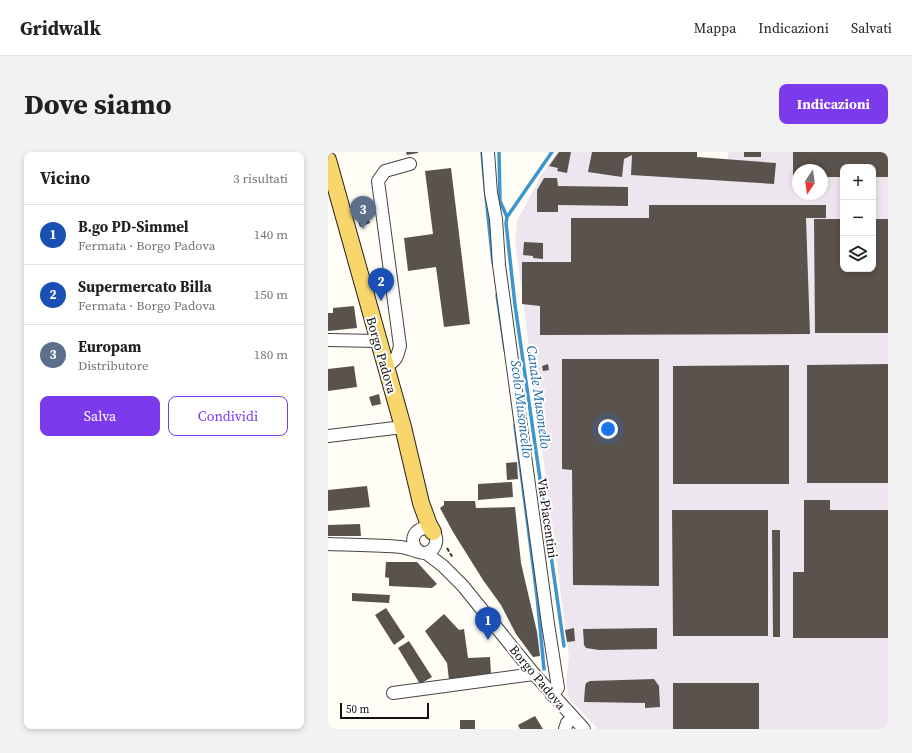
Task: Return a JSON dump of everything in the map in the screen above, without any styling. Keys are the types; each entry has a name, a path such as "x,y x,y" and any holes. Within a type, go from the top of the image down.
{"main road":[{"name":"Borgo Padova","path":"328,160 403,427 421,503 428,525 425,535"}],"street":[{"name":"Via Piacentini","path":"488,152 496,218 499,265 558,688 552,695"},
{"path":"385,366 392,363 397,358 400,346 378,181 385,172 410,164"},
{"path":"328,340 378,341"},
{"path":"328,436 403,427"},
{"name":"Borgo Padova","path":"425,535 446,560 463,586 534,674 584,729"},
{"path":"392,547 425,535"},
{"path":"328,544 392,547 422,552 433,550 435,546 425,535"},
{"path":"422,552 413,545 425,535"},
{"name":"Borgo Padova","path":"422,552 443,566 463,586"},
{"path":"393,693 534,674"},
{"path":"565,729 567,724 573,718"}],"shaded area":[{"path":"557,152 697,152 697,157 728,159 728,152 888,152 888,729 598,729 569,699 566,681 569,657 515,239 517,221 540,177"}],"building":[{"path":"406,152 418,152 418,153 407,155"},
{"path":"559,152 571,152 567,173 557,171 558,168 549,166"},
{"path":"592,152 697,152 697,157 776,163 774,184 631,175 632,155 624,159 622,177 588,172"},
{"path":"744,152 761,152 761,157 744,157"},
{"path":"793,152 888,152 888,177 876,177 876,164 840,164 840,177 828,177 828,164 793,164"},
{"path":"451,168 470,324 444,327 436,267 408,271 404,238 433,234 425,171"},
{"path":"544,178 557,178 558,186 628,187 628,206 558,205 558,212 537,212 537,190"},
{"path":"649,205 826,205 826,218 806,218 810,334 540,335 540,306 522,304 522,262 571,262 571,218 649,218"},
{"path":"367,215 370,223 360,227 357,218"},
{"path":"814,219 840,219 840,272 876,272 876,219 888,219 888,333 815,333"},
{"path":"524,242 543,243 543,259 523,255"},
{"path":"354,306 357,328 328,331 328,313 333,313 333,308"},
{"path":"562,359 659,359 659,586 573,585 572,470 562,469"},
{"path":"548,364 549,370 543,371 542,366"},
{"path":"888,364 888,483 807,483 807,365"},
{"path":"789,365 789,484 673,484 673,366"},
{"path":"354,366 357,387 328,391 328,369"},
{"path":"379,394 381,404 372,406 369,397"},
{"path":"517,462 518,479 507,480 506,463"},
{"path":"512,482 513,497 478,500 478,484"},
{"path":"367,486 370,507 328,511 328,490"},
{"path":"804,500 830,500 830,510 888,510 888,638 793,638 793,572 804,572"},
{"path":"444,501 475,501 476,508 515,507 521,563 537,632 540,656 533,657 516,634 501,605 483,580 440,508 444,505"},
{"path":"672,510 768,510 768,636 673,636"},
{"path":"360,524 361,536 328,536 328,525"},
{"path":"772,530 780,530 780,637 773,637"},
{"path":"386,562 417,562 437,584 432,588 389,586 389,578 385,577"},
{"path":"352,593 390,595 389,603 352,601"},
{"path":"386,608 405,637 394,645 375,615"},
{"path":"444,614 459,630 464,629 468,658 490,657 491,675 449,680 447,663 425,631"},
{"path":"574,628 575,641 567,642 565,630"},
{"path":"657,628 657,649 599,650 586,648 584,645 583,629"},
{"path":"409,641 432,677 420,684 398,648"},
{"path":"654,679 659,686 660,707 645,708 645,703 584,702 586,683 590,681"},
{"path":"673,683 759,683 759,729 673,729"},
{"path":"535,716 543,729 520,729 518,725"},
{"path":"460,720 475,720 475,729 460,729"}],"waterway":[{"name":"Scolo Musoncello","path":"482,152 493,263"},
{"name":"Canale Musonello","path":"499,152 500,201 507,217 506,223 515,305 564,646"},
{"path":"507,217 552,152"},
{"name":"Scolo Musoncello","path":"497,295 505,350"},
{"name":"Scolo Musoncello","path":"515,425 537,596 544,669"}],"place":[{"name":"Europam","path":"363,229"},
{"name":"Supermercato Billa","path":"381,301"},
{"name":"B.go PD-Simmel","path":"488,640"}]}
